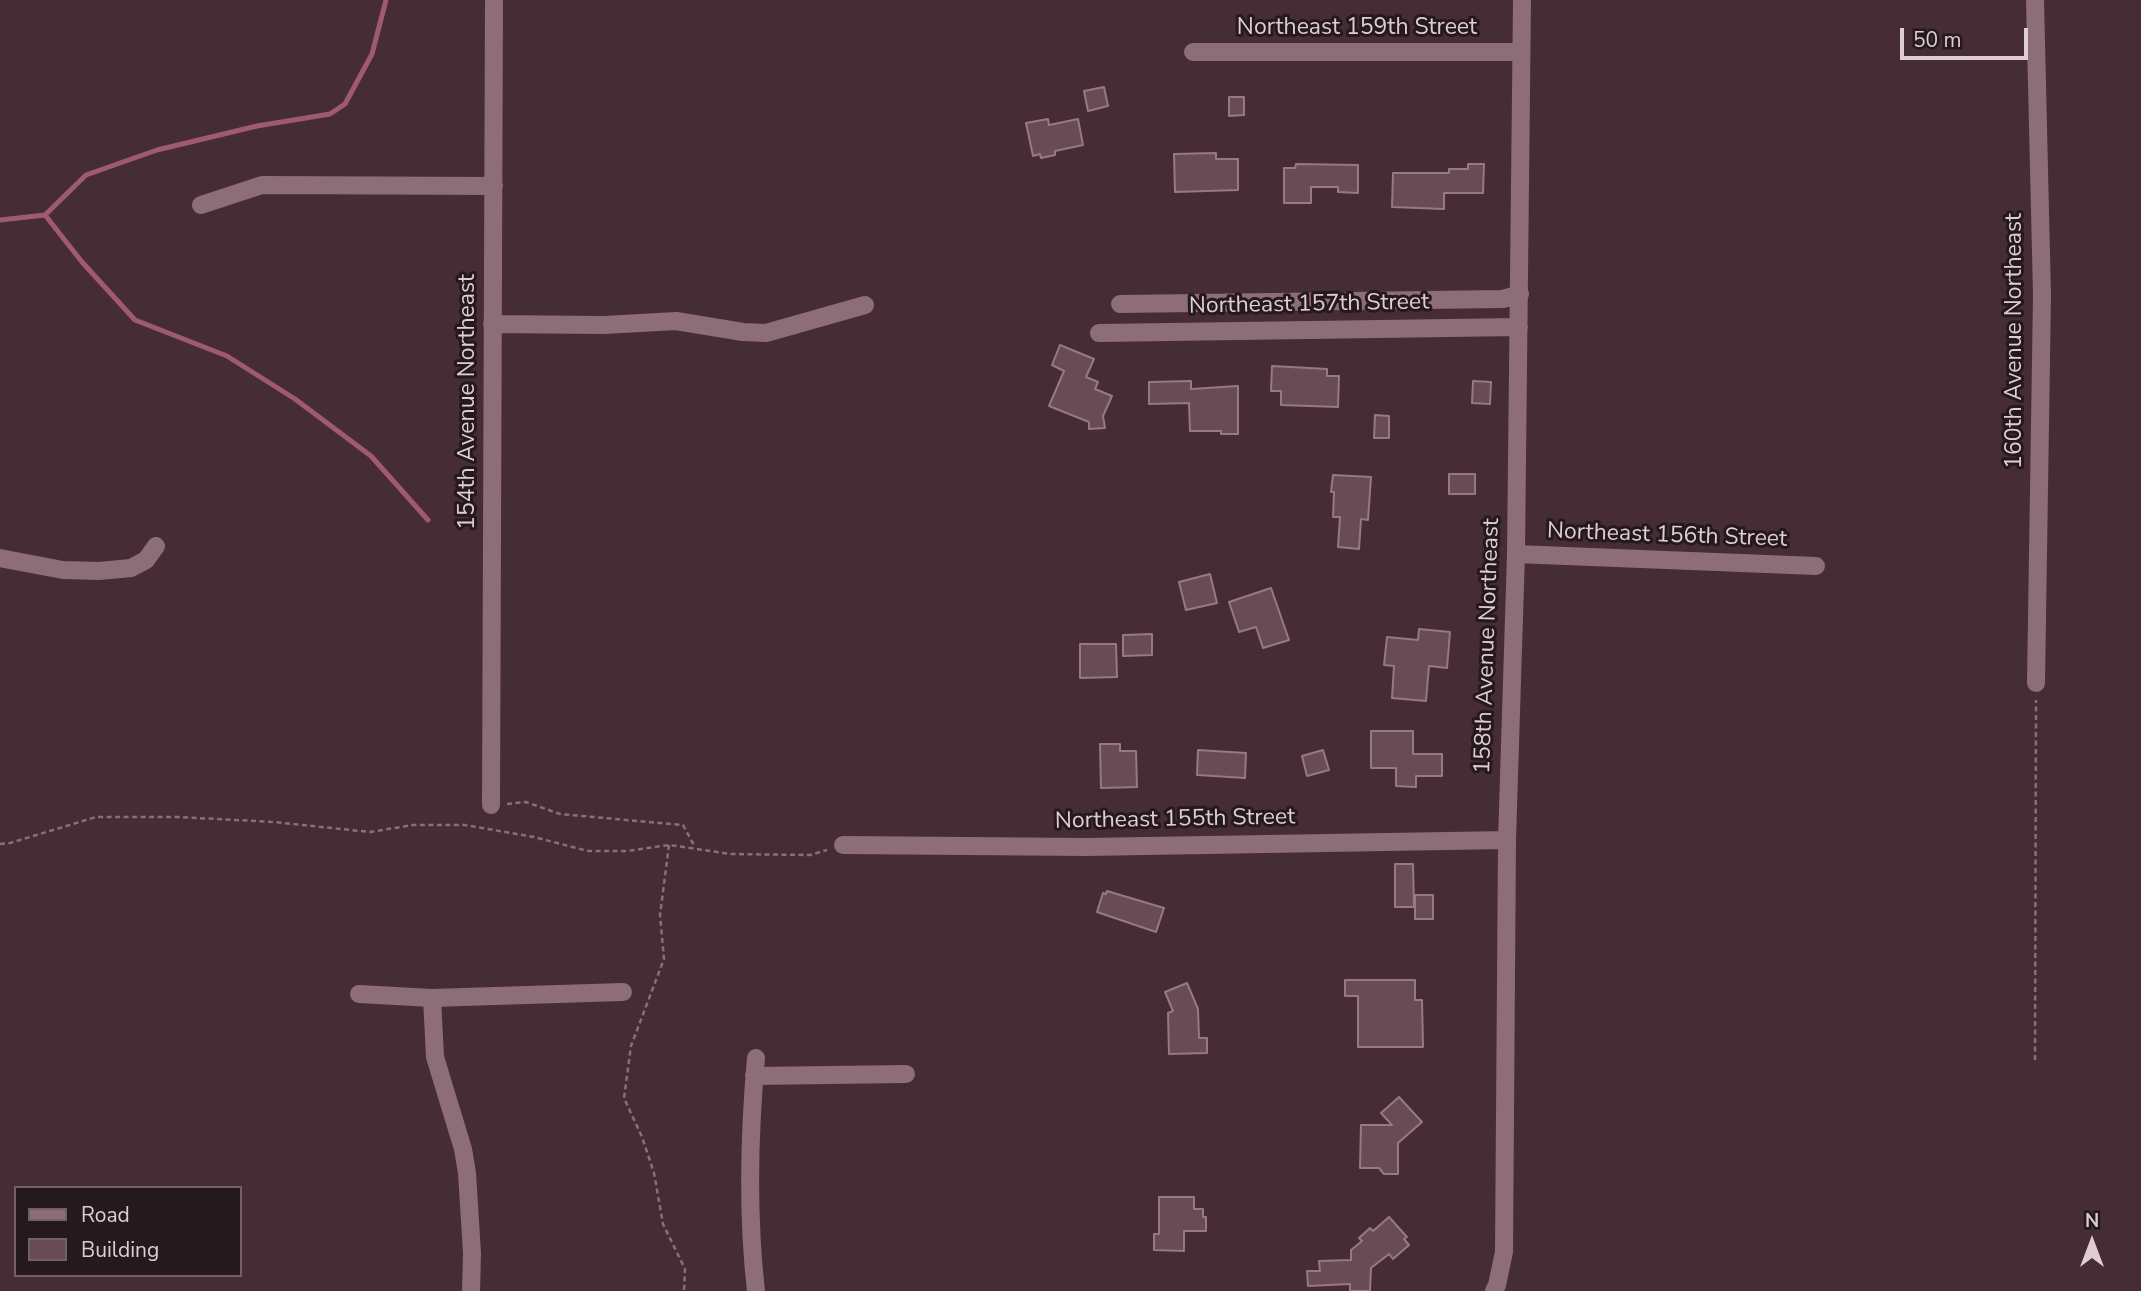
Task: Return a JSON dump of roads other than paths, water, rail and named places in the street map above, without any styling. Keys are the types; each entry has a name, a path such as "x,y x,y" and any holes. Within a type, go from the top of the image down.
{"street":[{"name":"154th Avenue Northeast","path":"491,805 494,0"},
{"name":"158th Avenue Northeast","path":"1494,1291 1504,1252 1507,841 1516,554 1522,0"},
{"name":"160th Avenue Northeast","path":"2035,0 2042,295 2036,683"},
{"name":"Northeast 159th Street","path":"1193,52 1521,52"},
{"path":"201,205 262,185 494,186"},
{"path":"1120,303 1503,299 1520,294"},
{"path":"492,324 604,325 676,321 766,333 865,305"},
{"name":"Northeast 157th Street","path":"1099,333 1519,327"},
{"path":"0,558 63,570 99,571 131,568 146,560 156,546"},
{"name":"Northeast 156th Street","path":"1516,554 1816,566"},
{"name":"Northeast 155th Street","path":"843,845 1086,847 1507,841"},
{"path":"359,994 432,998 623,992"},
{"path":"432,998 435,1057 463,1149 467,1173 472,1254 471,1291"},
{"path":"755,1291 749,1164 755,1067 906,1074"}],"waterway":[{"path":"45,215 86,175 157,150 257,126 330,114 345,104 372,54 386,0"},
{"path":"0,220 45,215 82,262 135,320 227,356 295,399 371,456 428,520"}]}
